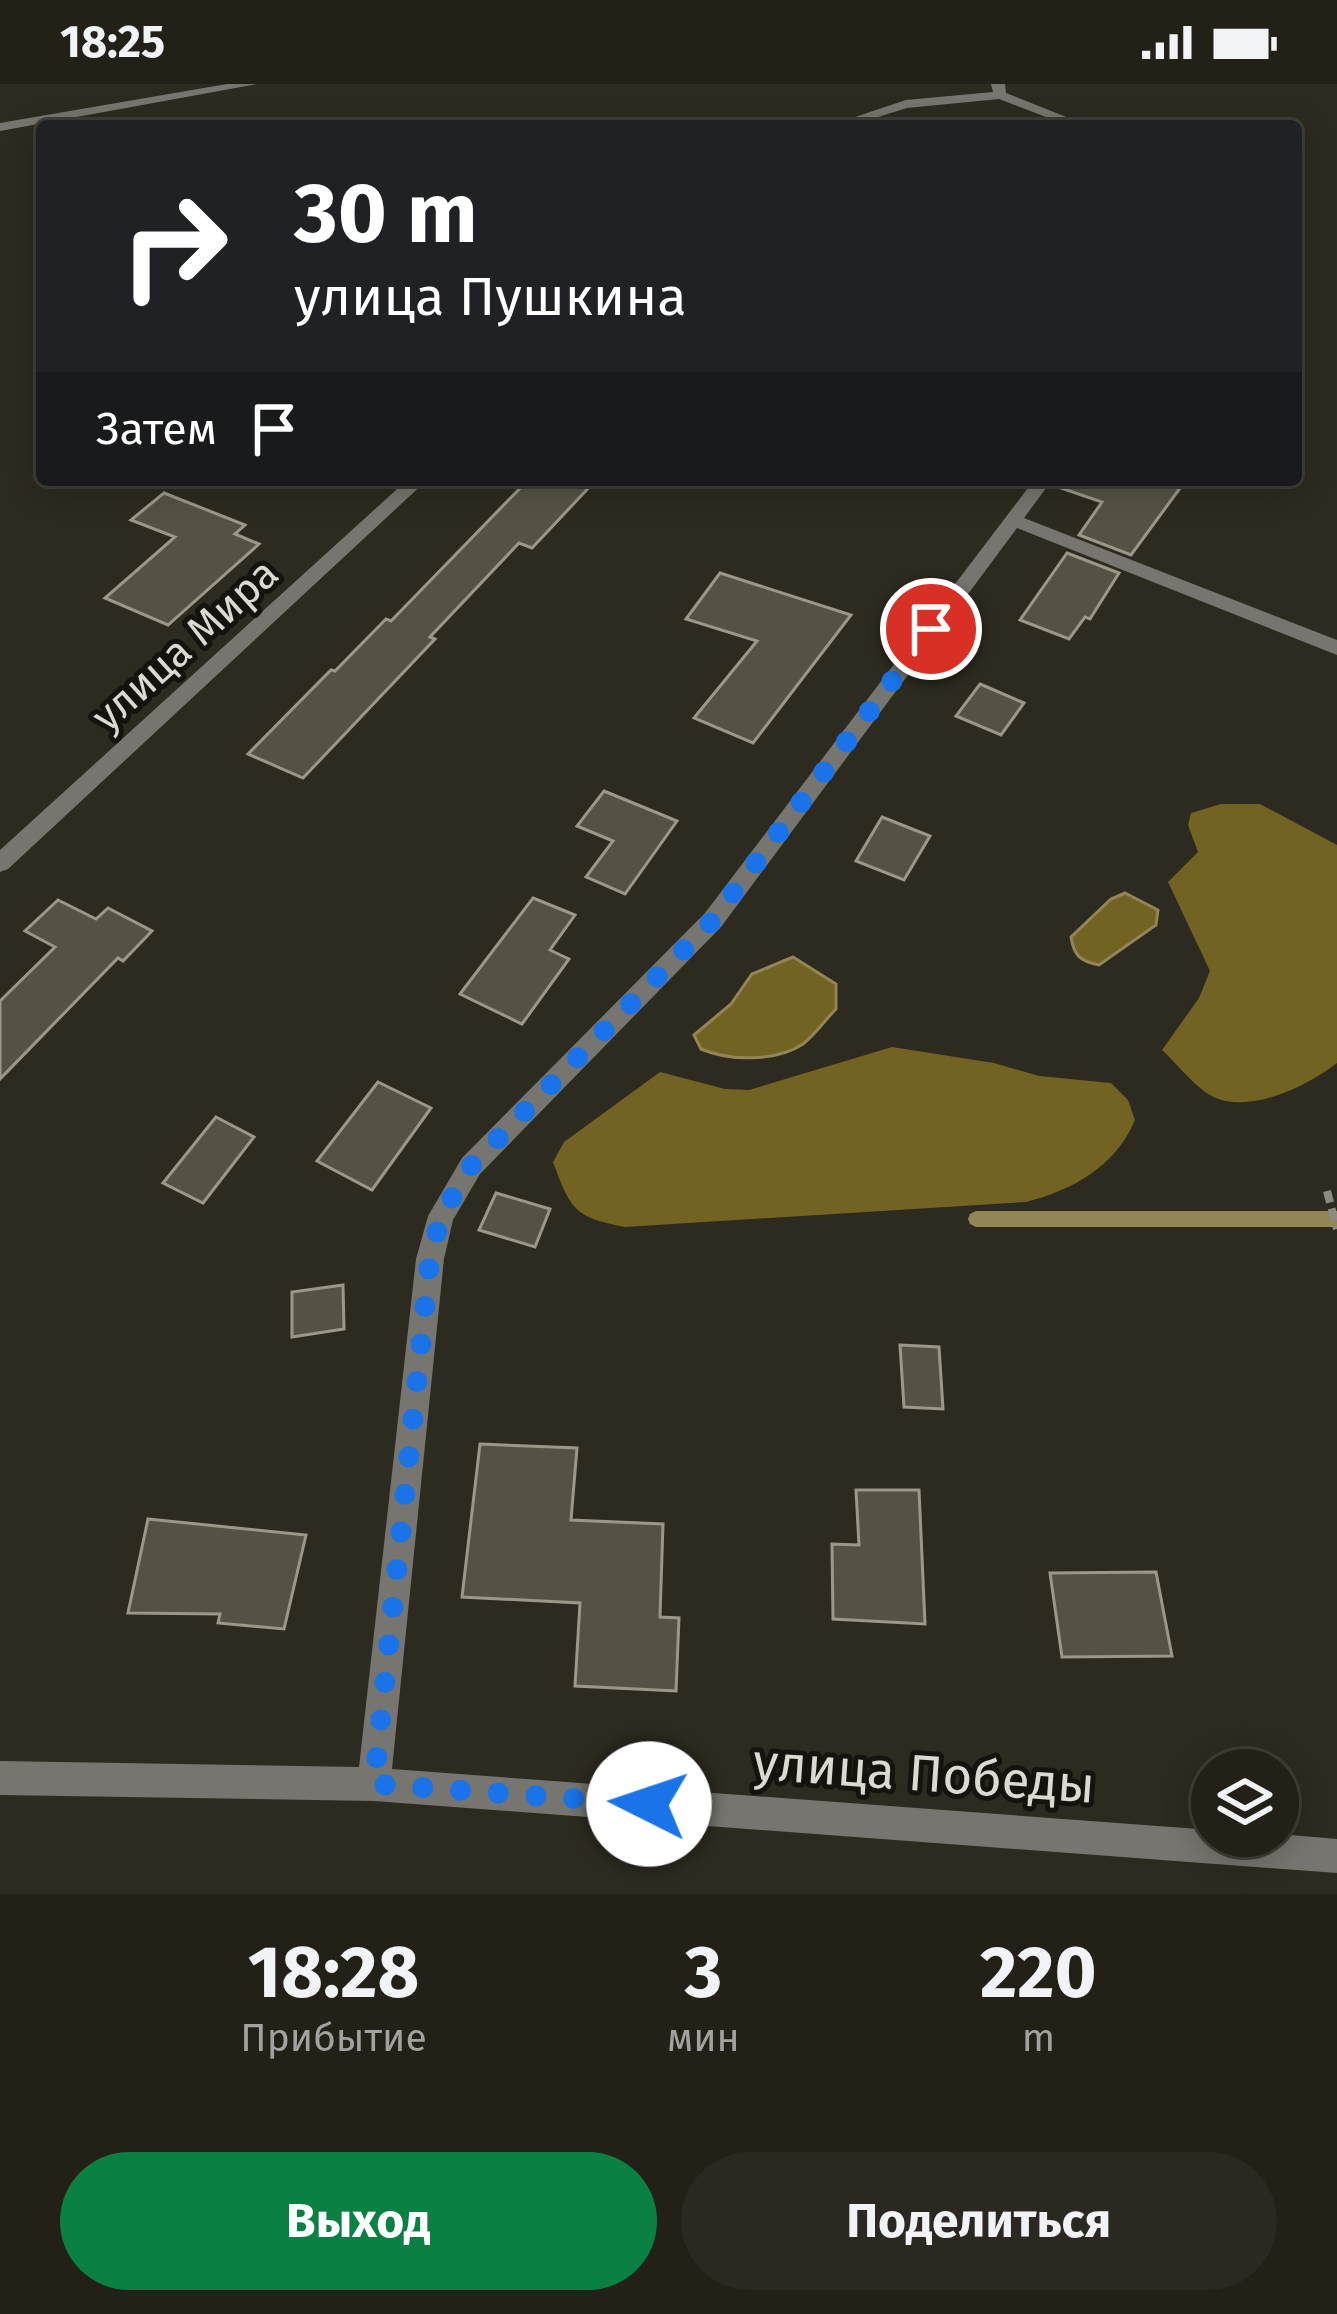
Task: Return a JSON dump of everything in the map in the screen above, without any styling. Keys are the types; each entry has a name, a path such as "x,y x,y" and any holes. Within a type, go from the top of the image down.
{"street":[{"path":"45,120 250,84"},
{"path":"854,120 906,104 999,89 1069,120"},
{"path":"0,128 36,122"},
{"name":"улица Мира","path":"0,862 411,486"},
{"path":"374,1784 430,1259 441,1216 471,1166 713,920 1038,486"},
{"path":"1013,520 1337,648"},
{"name":"улица Победы","path":"0,1778 374,1784 1337,1856"}],"path":[{"path":"1327,1191 1337,1228"}],"shaded area":[{"path":"1221,804 1260,804 1337,845 1337,1063 1291,1090 1254,1101 1219,1099 1204,1091 1162,1050 1199,998 1210,971 1168,882 1198,852 1188,825 1191,813"},
{"path":"1125,893 1158,910 1156,925 1099,965 1083,959 1071,937 1111,899"},
{"path":"793,957 836,984 836,1009 812,1036 792,1050 766,1057 701,1049 694,1035 731,1004 752,974"},
{"path":"892,1047 994,1063 1039,1076 1111,1083 1128,1100 1135,1120 1117,1151 1091,1174 1026,1202 625,1227 577,1209 553,1162 564,1142 660,1072 725,1089 749,1090"}],"building":[{"path":"522,486 590,486 532,548 519,543 303,778 248,754 331,670 386,619 391,621"},
{"path":"1055,486 1182,486 1131,555 1079,535 1102,502"},
{"path":"164,493 245,525 235,534 259,544 168,625 105,598 175,537 131,520"},
{"path":"1067,553 1119,573 1090,619 1085,617 1069,639 1020,620"},
{"path":"720,573 851,615 753,743 694,718 757,641 686,619"},
{"path":"980,684 1024,703 1001,735 956,716"},
{"path":"604,791 677,821 625,894 586,877 613,841 577,826"},
{"path":"882,817 930,836 904,880 856,861"},
{"path":"533,898 575,915 550,950 569,959 522,1024 460,994"},
{"path":"58,900 96,919 108,908 152,931 123,961 118,958 0,1079 0,1001 55,947 25,931"},
{"path":"378,1082 431,1108 372,1190 317,1161"},
{"path":"216,1117 254,1137 203,1203 163,1183"},
{"path":"496,1193 550,1209 535,1247 479,1230"},
{"path":"343,1285 344,1329 292,1337 292,1292"},
{"path":"900,1345 939,1347 943,1409 904,1407"},
{"path":"480,1444 577,1448 571,1520 663,1524 660,1617 679,1618 676,1691 575,1686 580,1603 462,1597"},
{"path":"856,1490 919,1490 925,1624 833,1619 832,1544 859,1545"},
{"path":"148,1519 306,1535 284,1629 218,1623 220,1614 128,1613"},
{"path":"1156,1572 1172,1656 1062,1657 1050,1573"}],"waterway":[{"path":"976,1219 1337,1219"}],"route":[{"path":"649,1804 374,1784 430,1259 441,1216 471,1166 713,920 931,629"}]}
